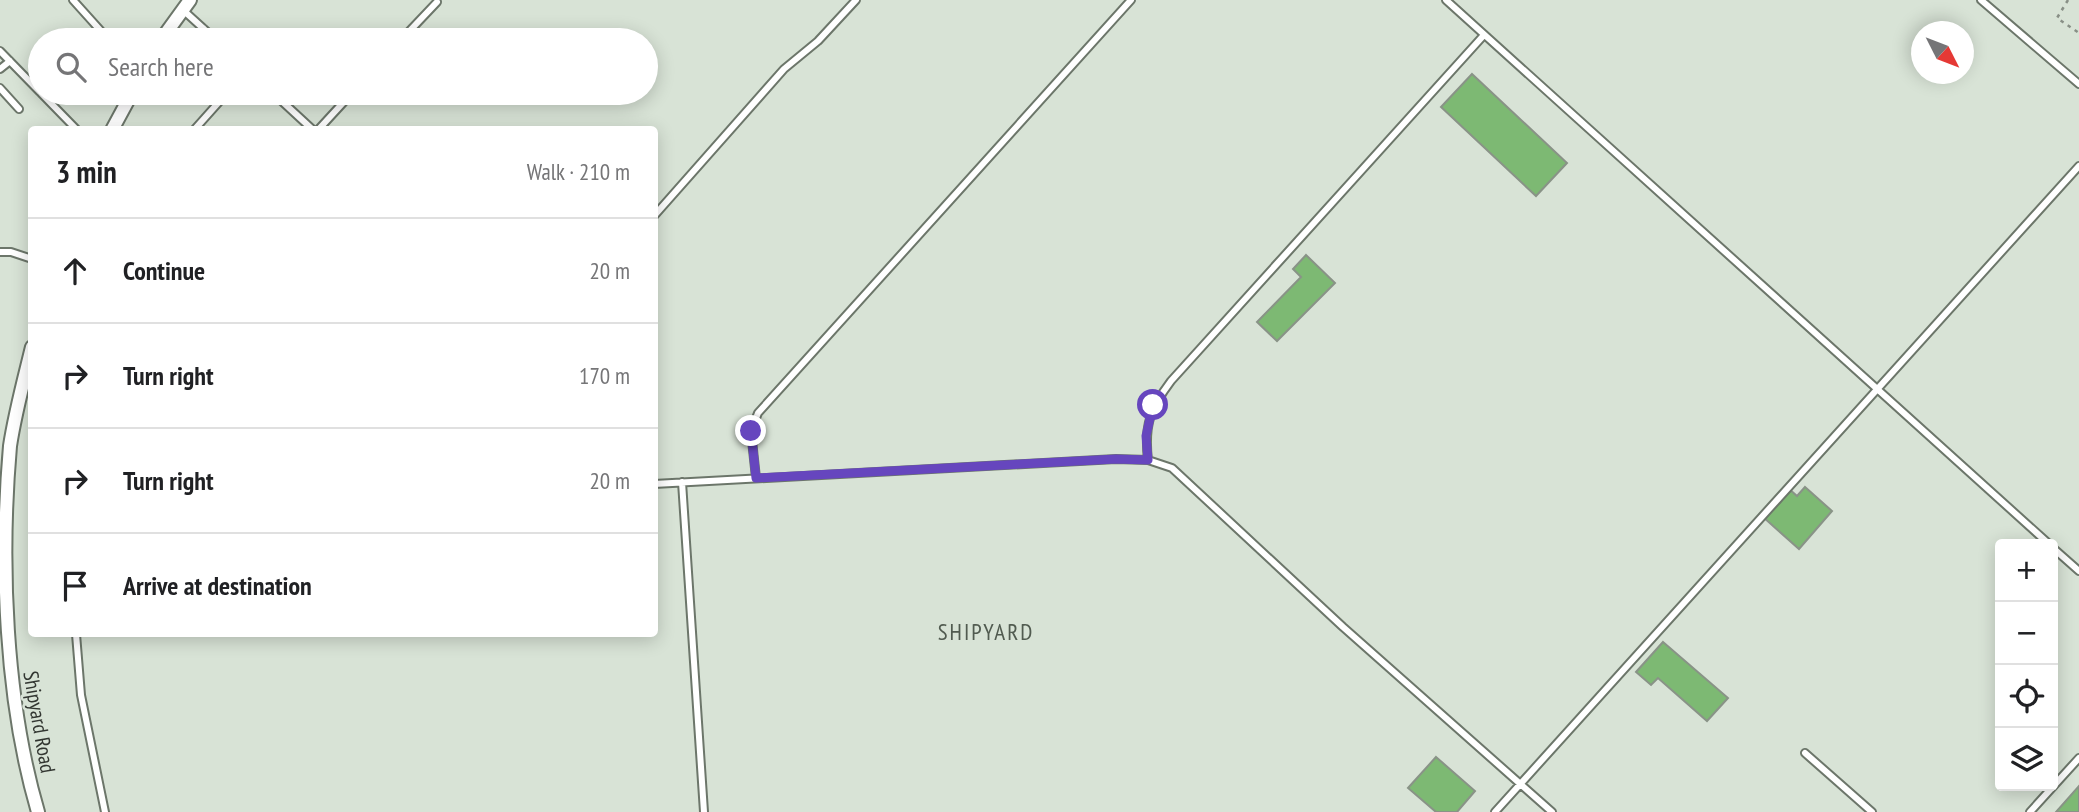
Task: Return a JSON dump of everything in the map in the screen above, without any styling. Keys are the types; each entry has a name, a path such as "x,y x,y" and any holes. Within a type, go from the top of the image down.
{"street":[{"path":"170,28 187,5"},
{"path":"114,126 126,105"},
{"name":"Shipyard Road","path":"28,365 3,485 3,620 4,649 38,812"}],"lane":[{"path":"73,0 98,28"},
{"path":"658,211 784,69 818,41 856,0"},
{"path":"756,478 751,431 758,413 1131,0"},
{"path":"1446,0 2043,539"},
{"path":"1981,0 2079,84"},
{"path":"412,28 437,2"},
{"path":"187,5 203,28"},
{"path":"1148,460 1146,436 1153,405 1171,381 1484,35"},
{"path":"0,51 28,80"},
{"path":"0,69 10,61"},
{"path":"0,88 19,109"},
{"path":"52,105 73,126"},
{"path":"198,126 216,105"},
{"path":"287,105 310,126"},
{"path":"319,126 340,105"},
{"path":"1494,812 2079,166"},
{"path":"0,253 11,252 28,258"},
{"path":"658,484 1116,459 1148,460 1172,468 1343,627 1552,812"},
{"path":"682,482 704,812"},
{"path":"2058,552 2079,571"},
{"path":"76,637 81,695 105,812"},
{"path":"1805,753 1872,812"},
{"path":"2030,812 2079,758"}],"path":[{"path":"2068,0 2057,18 2079,33"}],"building":[{"path":"1472,74 1567,163 1536,196 1441,107"},
{"path":"1306,255 1335,283 1277,341 1257,322 1301,277 1293,269"},
{"path":"1805,487 1832,511 1799,549 1763,517 1788,488 1797,496"},
{"path":"1663,642 1728,698 1707,721 1658,678 1651,685 1636,672"},
{"path":"1436,757 1475,791 1457,812 1436,812 1408,788"},
{"path":"2079,786 2079,812 2056,812"}],"district":[{"name":"SHIPYARD","path":"986,632"}],"route":[{"path":"751,431 756,478 1116,459 1148,460 1146,436 1153,405"}]}
